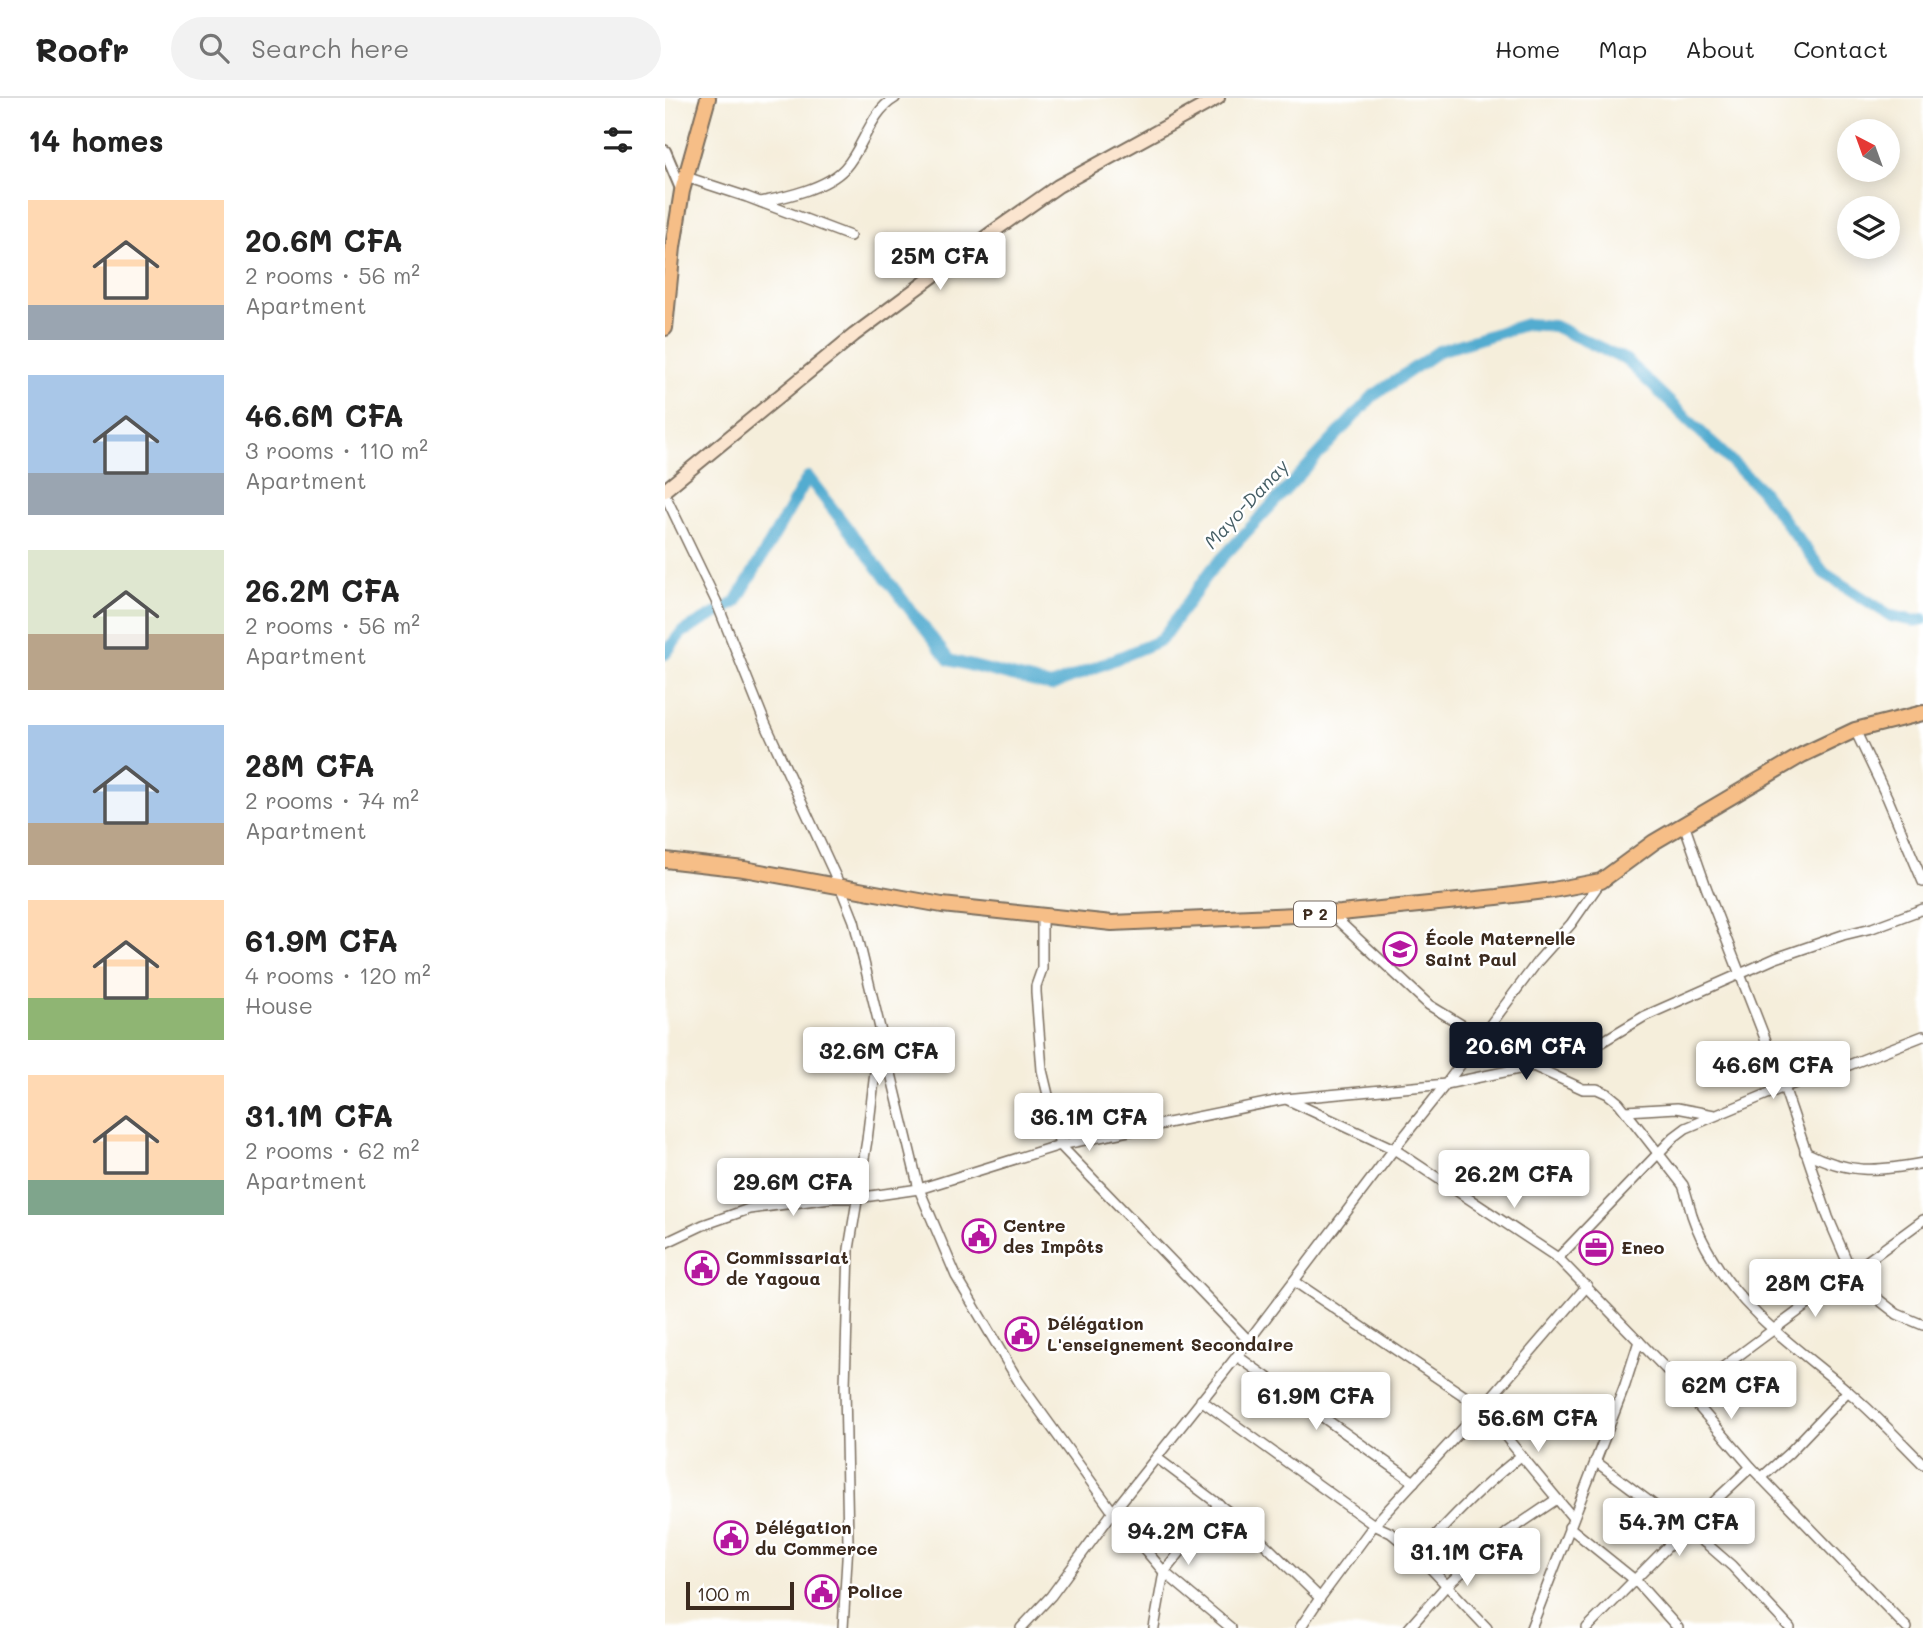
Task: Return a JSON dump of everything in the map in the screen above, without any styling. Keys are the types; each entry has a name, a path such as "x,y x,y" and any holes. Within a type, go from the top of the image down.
{"main road":[{"path":"665,328 673,247 684,184 708,98"},
{"path":"665,490 854,335 994,231 1058,186 1218,98"},
{"name":"P 2","path":"665,860 744,869 943,905 1112,923 1330,914 1497,897 1601,881 1654,842 1802,755 1855,730 1923,713"}],"street":[{"path":"761,202 792,196 838,174 849,162 881,110 895,98"},
{"path":"665,151 684,184 761,202 850,236"},
{"path":"665,495 716,601 765,723 840,886 859,936 919,1189 956,1276 1019,1382 1113,1512 1164,1572 1231,1628"},
{"path":"1855,730 1923,882"},
{"path":"1684,824 1784,1087 1828,1217 1852,1273 1874,1296 1897,1314 1923,1325"},
{"path":"1021,1628 1051,1596 1113,1512 1249,1341 1480,1036 1538,961 1571,924 1601,881"},
{"path":"665,1243 703,1225 749,1209 919,1189 1061,1145 1285,1099 1446,1084 1533,1066 1590,1049 1645,1016 1787,954 1923,909"},
{"path":"1330,914 1429,1005 1533,1066 1583,1089 1597,1089 1608,1094 1626,1111 1683,1185 1692,1216 1713,1261 1734,1290 1774,1331 1848,1391 1923,1464"},
{"path":"1042,916 1042,969 1036,992 1042,1070 1061,1145 1249,1341"},
{"path":"843,1628 848,1543 845,1386 849,1262 880,1030"},
{"path":"1558,1258 1674,1137 1686,1128 1784,1087 1923,1036"},
{"path":"1285,1099 1394,1149 1558,1258 1688,1394 1761,1478 1907,1628"},
{"path":"1626,1111 1677,1108 1714,1115"},
{"path":"1805,1152 1836,1165 1864,1171 1923,1163"},
{"path":"1688,1394 1923,1220"},
{"path":"1294,1282 1482,1408 1557,1499 1571,1523 1636,1581 1678,1628"},
{"path":"1300,1628 1374,1525 1482,1408 1587,1286"},
{"path":"1531,1628 1625,1385 1639,1341"},
{"path":"1237,1356 1414,1482"},
{"path":"1761,1478 1789,1453 1848,1391"},
{"path":"1201,1400 1374,1525 1391,1533 1417,1555 1486,1628"},
{"path":"1417,1555 1488,1482 1521,1455"},
{"path":"1157,1458 1219,1504 1260,1539 1320,1598"},
{"path":"1595,1461 1686,1528 1732,1566 1790,1628"},
{"path":"1587,1628 1751,1467"},
{"path":"1409,1628 1446,1586 1508,1532 1557,1499"},
{"path":"1154,1628 1164,1572 1219,1504"}],"waterway":[{"name":"Mayo-Danay","path":"665,654 681,633 736,602 808,477 949,660 1051,686 1161,640 1212,569 1373,396 1439,351 1527,324 1554,326 1626,360 1760,489 1824,573 1891,616 1916,621 1923,619"}],"place":[{"name":"École Maternelle Saint Paul","path":"1400,949"},
{"name":"Centre des Impôts","path":"979,1236"},
{"name":"Eneo","path":"1596,1248"},
{"name":"Commissariat de Yagoua","path":"702,1268"},
{"name":"Délégation L'enseignement Secondaire","path":"1022,1334"},
{"name":"Délégation du Commerce","path":"731,1538"},
{"name":"Police","path":"822,1592"}]}
